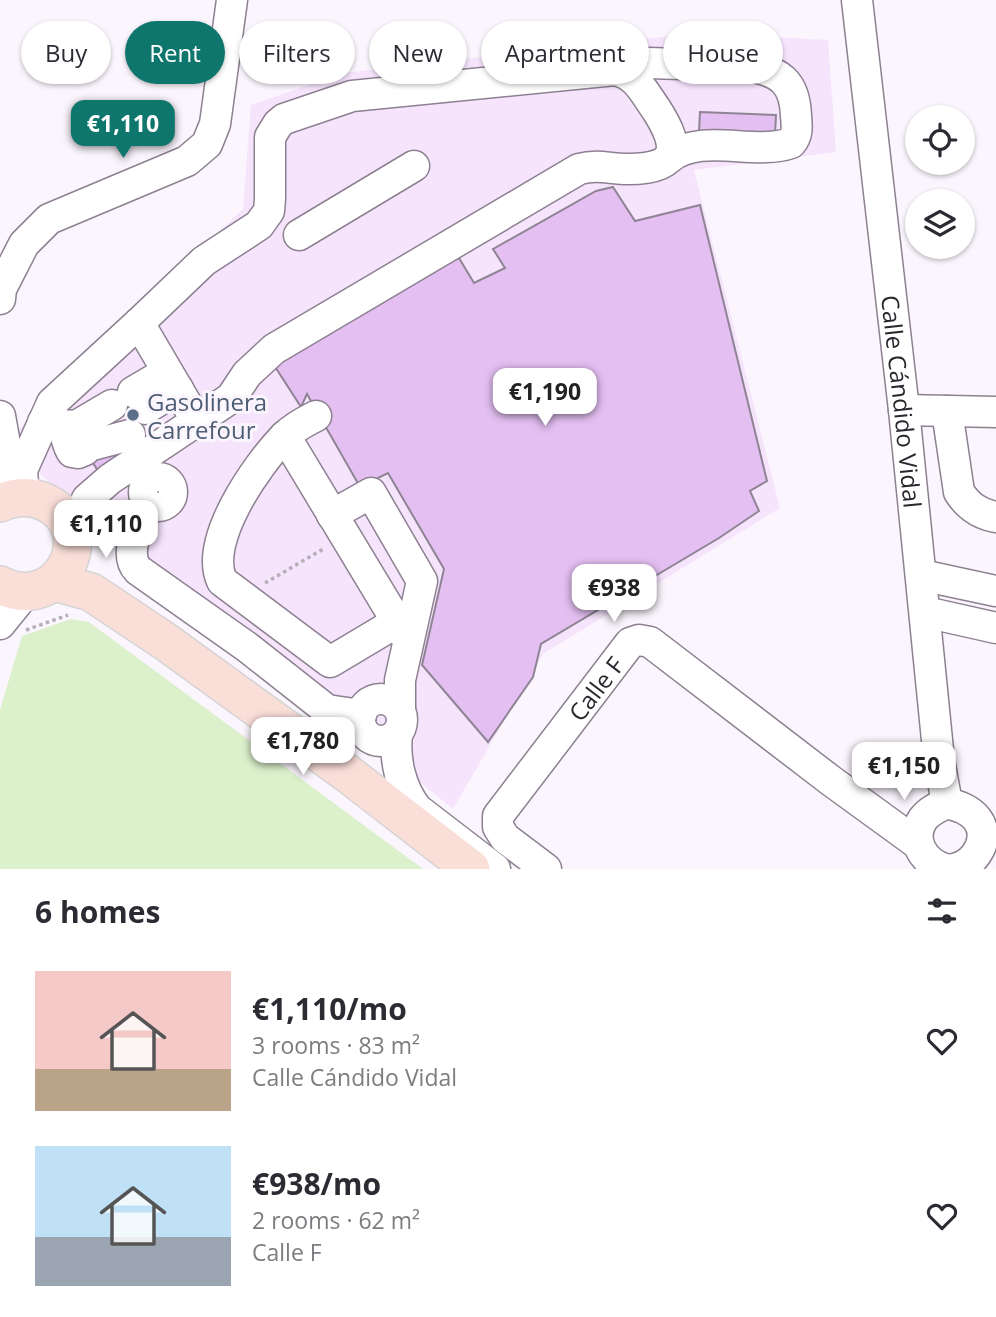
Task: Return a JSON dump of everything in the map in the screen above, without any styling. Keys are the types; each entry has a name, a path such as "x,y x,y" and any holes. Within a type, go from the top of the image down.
{"main road":[{"path":"11,500 39,499 54,507 66,520 45,570 91,592 166,642 326,758 471,869"}],"street":[{"path":"0,299 1,289 23,244 49,219 187,161 207,144 215,124 232,0"},
{"name":"Calle Cándido Vidal","path":"857,0 904,410 939,760 947,803"},
{"path":"51,423 65,430 68,447 72,452 78,453 181,395 231,398 253,368 274,349 563,178 590,166 642,168 662,164 685,147 762,146 791,143 796,138 793,91 781,78 747,66 649,63"},
{"path":"11,500 22,470 51,423 52,403 196,267 259,226 265,217 270,199 270,137 278,124 284,119 352,96 481,83"},
{"path":"638,84 671,134 673,149 670,158"},
{"path":"299,235 414,166"},
{"path":"139,323 181,395"},
{"path":"51,423 70,426 137,418 181,395"},
{"path":"904,410 996,412"},
{"path":"947,411 959,492 965,503 984,514 996,517"},
{"path":"0,416 11,500"},
{"path":"316,416 298,425 285,436 255,472 230,520 220,547 217,566 222,581 330,662 403,644"},
{"path":"0,622 45,570 87,499 110,479 137,418"},
{"path":"137,418 156,454 164,499 132,549 132,561 138,570 247,647 327,710 382,720"},
{"path":"285,436 403,644"},
{"path":"110,479 132,484 164,499"},
{"path":"326,758 351,765 370,763 378,754 382,720 422,581 370,493 332,515"},
{"path":"921,575 996,591"},
{"path":"925,612 996,628"},
{"name":"Calle F","path":"546,869 505,838 498,827 498,816 630,643 639,640 649,642 830,780 878,813 934,862"},
{"path":"382,720 406,794 417,809 495,869"},
{"path":"947,803 964,808 988,831 974,859 968,864 934,862 918,834 924,818 947,803"}],"shaded area":[{"path":"663,37 663,84 783,84 783,38 828,40 836,152 694,170 780,508 543,654 453,809 48,481 7,444 45,398 243,209 251,105 311,84 355,84 355,72 369,70 369,84 467,84 467,59 481,57 481,84 649,84 649,38"}],"green space":[{"path":"71,619 89,622 423,869 0,869 0,710 22,636"}],"building":[{"path":"700,112 776,115 775,135 699,132"},
{"path":"613,187 635,221 700,205 767,481 750,491 759,511 719,538 541,644 533,677 488,742 422,665 444,569 388,473 360,487 307,394 301,407 272,362 456,253 474,283 505,268 493,249 596,191"},
{"path":"82,446 112,452 119,464 100,474"}],"place":[{"name":"Gasolinera Carrefour","path":"133,415"}]}
